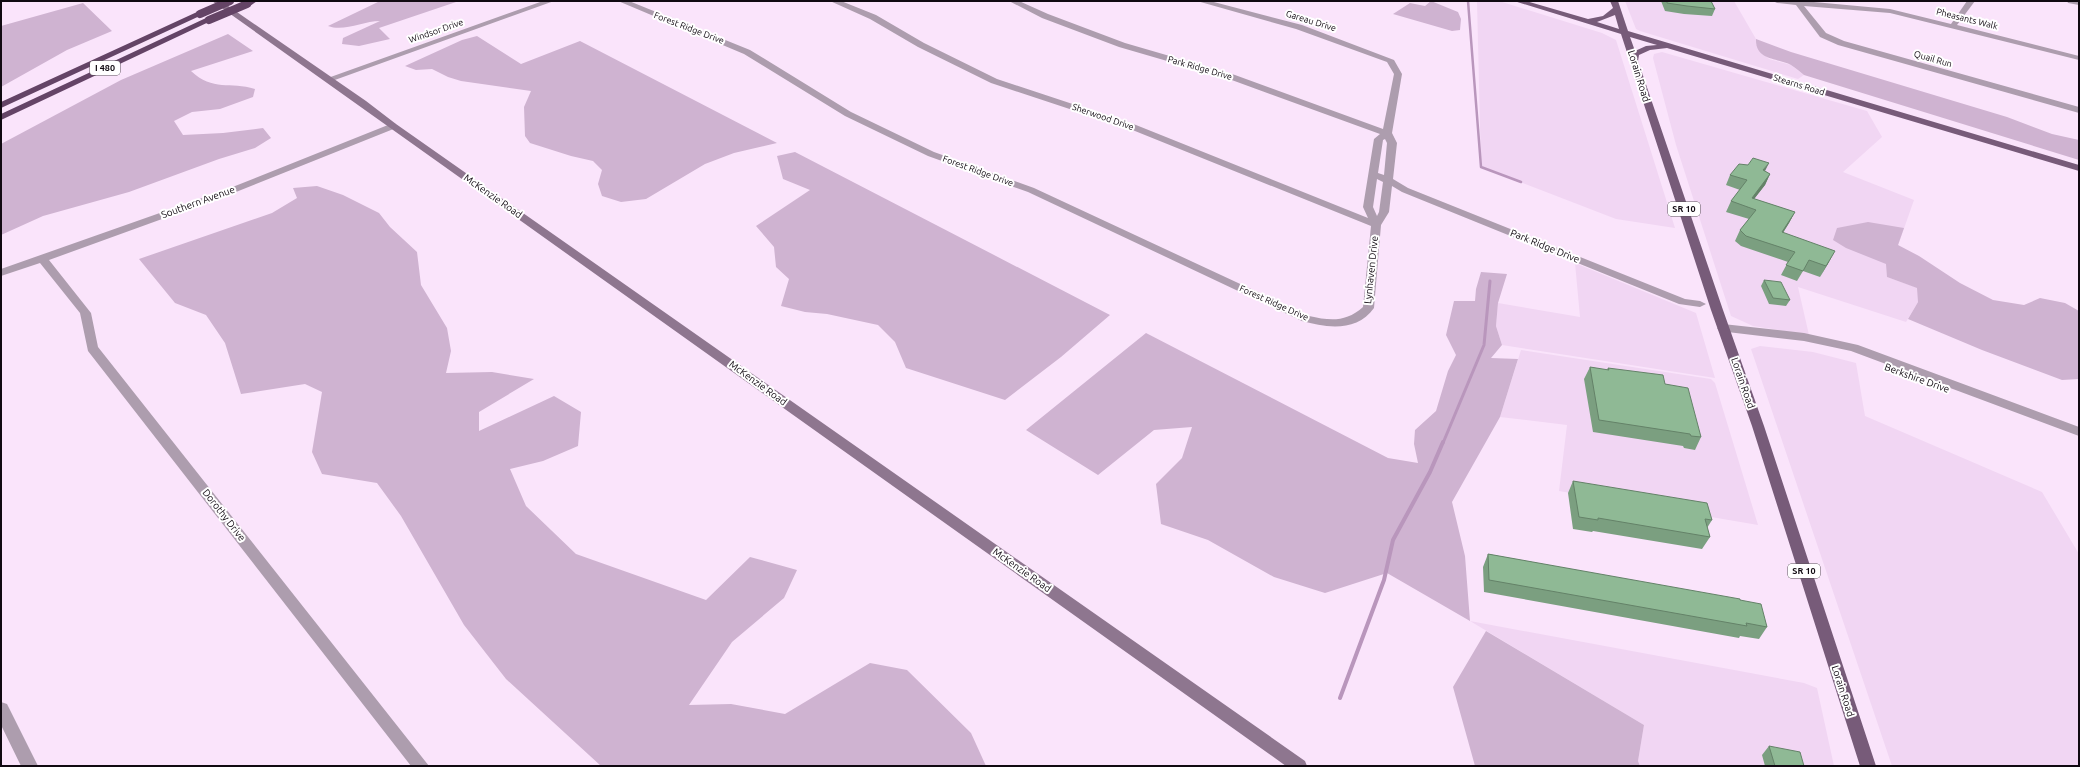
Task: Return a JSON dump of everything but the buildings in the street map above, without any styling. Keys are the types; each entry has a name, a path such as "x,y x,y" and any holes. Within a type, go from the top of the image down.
{"highway":[{"name":"I 480","path":"1,105 230,1"},
{"name":"I 480","path":"1,117 250,2"}],"main road":[{"name":"Stearns Road","path":"1518,1 2079,168"},
{"path":"1580,19 1592,20 1607,17 1614,13 1616,4"},
{"name":"Lorain Road","path":"1616,4 1723,328 1758,426 1868,766"},
{"path":"1635,59 1635,54 1647,49 1660,46 1676,48"}],"street":[{"name":"McKenzie Road","path":"216,1 329,79 392,126 668,318 1299,766"},
{"name":"Windsor Drive","path":"329,79 550,1"},
{"name":"Forest Ridge Drive","path":"622,1 747,52 848,114 931,154 1032,190 1306,319 1342,324"},
{"name":"Sherwood Drive","path":"834,1 873,17 921,45 994,81 1133,127 1376,225"},
{"name":"Park Ridge Drive","path":"1013,1 1045,16 1122,45 1232,77 1387,133"},
{"name":"Gareau Drive","path":"1201,1 1299,28 1390,60"},
{"name":"Pheasants Walk","path":"1777,1 1890,11 2079,58"},
{"path":"1953,26 1971,1"},
{"path":"2070,1 2079,3"},
{"name":"Quail Run","path":"1798,3 1823,35 1841,44 2079,110"},
{"name":"Lynhaven Drive","path":"1342,324 1358,318 1368,308 1376,225 1384,212 1390,181 1392,143 1387,133 1398,74 1390,60"},
{"name":"Southern Avenue","path":"1,273 228,192 392,126"},
{"name":"Lynhaven Drive","path":"1376,225 1368,207 1378,139 1387,133"},
{"name":"Park Ridge Drive","path":"1373,174 1390,181 1404,190 1683,302 1700,304 1717,310"},
{"name":"Dorothy Drive","path":"42,258 85,313 92,348 421,766"},
{"name":"Berkshire Drive","path":"1723,328 1750,332 1766,338 1809,342 1860,358 1900,367 2074,435"},
{"path":"1,709 30,766"}],"shaded area":[{"path":"380,1 459,1 379,28 390,39 359,46 342,44 343,38 380,21 340,28 328,26"},
{"path":"1431,1 1458,12 1461,19 1460,30 1452,31 1393,14 1410,3 1425,6"},
{"path":"1477,1 1499,1 1602,33 1616,40 1675,228 1616,219 1481,167"},
{"path":"1625,1 1734,1 1756,39 1756,44 1769,59 1791,65 1804,75 1798,79 1640,31 1636,29"},
{"path":"83,3 112,31 67,50 1,87 1,26"},
{"path":"228,34 253,51 191,71 207,82 214,84 255,89 253,97 220,109 192,112 174,121 183,135 223,133 263,128 271,138 255,148 219,159 129,192 43,216 1,235 1,144 121,80"},
{"path":"477,36 521,64 580,41 777,143 734,153 705,164 646,199 621,202 602,196 598,184 602,170 593,161 571,156 530,143 525,136 524,107 531,91 461,81 448,77 432,69 416,70 405,66 462,40"},
{"path":"1756,39 1791,52 2007,117 2052,134 2079,140 2079,160 1804,75 1791,65 1763,55 1759,51"},
{"path":"1662,52 1867,111 1882,137 1843,172 1914,200 1887,277 1918,288 1918,302 1906,322 1798,287 1809,335 1753,326 1731,316 1676,145 1653,58 1654,54"},
{"path":"795,152 1110,315 1061,357 1005,400 906,368 895,342 878,325 827,314 805,312 781,306 789,279 776,267 774,247 756,226 810,190 783,179 777,156"},
{"path":"317,186 343,195 379,213 390,227 417,252 421,285 447,328 451,351 446,373 492,372 534,379 479,412 479,431 554,396 581,412 578,446 543,461 510,469 526,506 576,554 706,600 750,557 797,570 784,598 732,642 689,705 731,704 785,714 870,663 907,670 971,733 986,766 601,766 506,679 464,625 401,516 377,483 322,474 312,452 322,392 305,384 241,394 225,343 206,315 175,303 139,259 272,213 297,198 293,188"},
{"path":"1868,222 1904,228 1898,245 1919,256 1960,283 1993,300 2024,305 2040,298 2065,303 2079,311 2079,379 2062,380 1982,350 1908,319 1918,302 1917,288 1887,277 1886,264 1846,248 1833,240 1837,228"},
{"path":"1575,263 1696,313 1715,378 1502,345 1496,326 1498,303 1580,317"},
{"path":"1481,272 1507,274 1498,303 1496,326 1502,345 1491,358 1518,359 1500,417 1452,502 1465,556 1470,621 1387,573 1325,593 1274,577 1208,540 1161,524 1156,484 1182,458 1192,427 1154,430 1098,475 1026,430 1146,333 1388,458 1418,463 1414,444 1415,430 1436,411 1448,371 1456,355 1446,335 1454,301 1475,301 1476,289"},
{"path":"1760,346 1813,352 1856,363 1865,416 2042,492 2079,554 2079,766 1892,766 1751,349"},
{"path":"1521,350 1711,379 1715,383 1758,525 1559,491 1567,425 1500,417"},
{"path":"1470,621 1804,683 1817,688 1834,766 1640,766 1638,761 1644,725"},
{"path":"1486,631 1644,725 1638,761 1640,766 1475,766 1453,687"}],"waterway":[{"path":"1468,1 1481,167 1521,182"},
{"path":"1443,443 1484,345 1490,281"},
{"path":"1340,698 1384,580 1393,540 1430,472 1443,442"}]}
